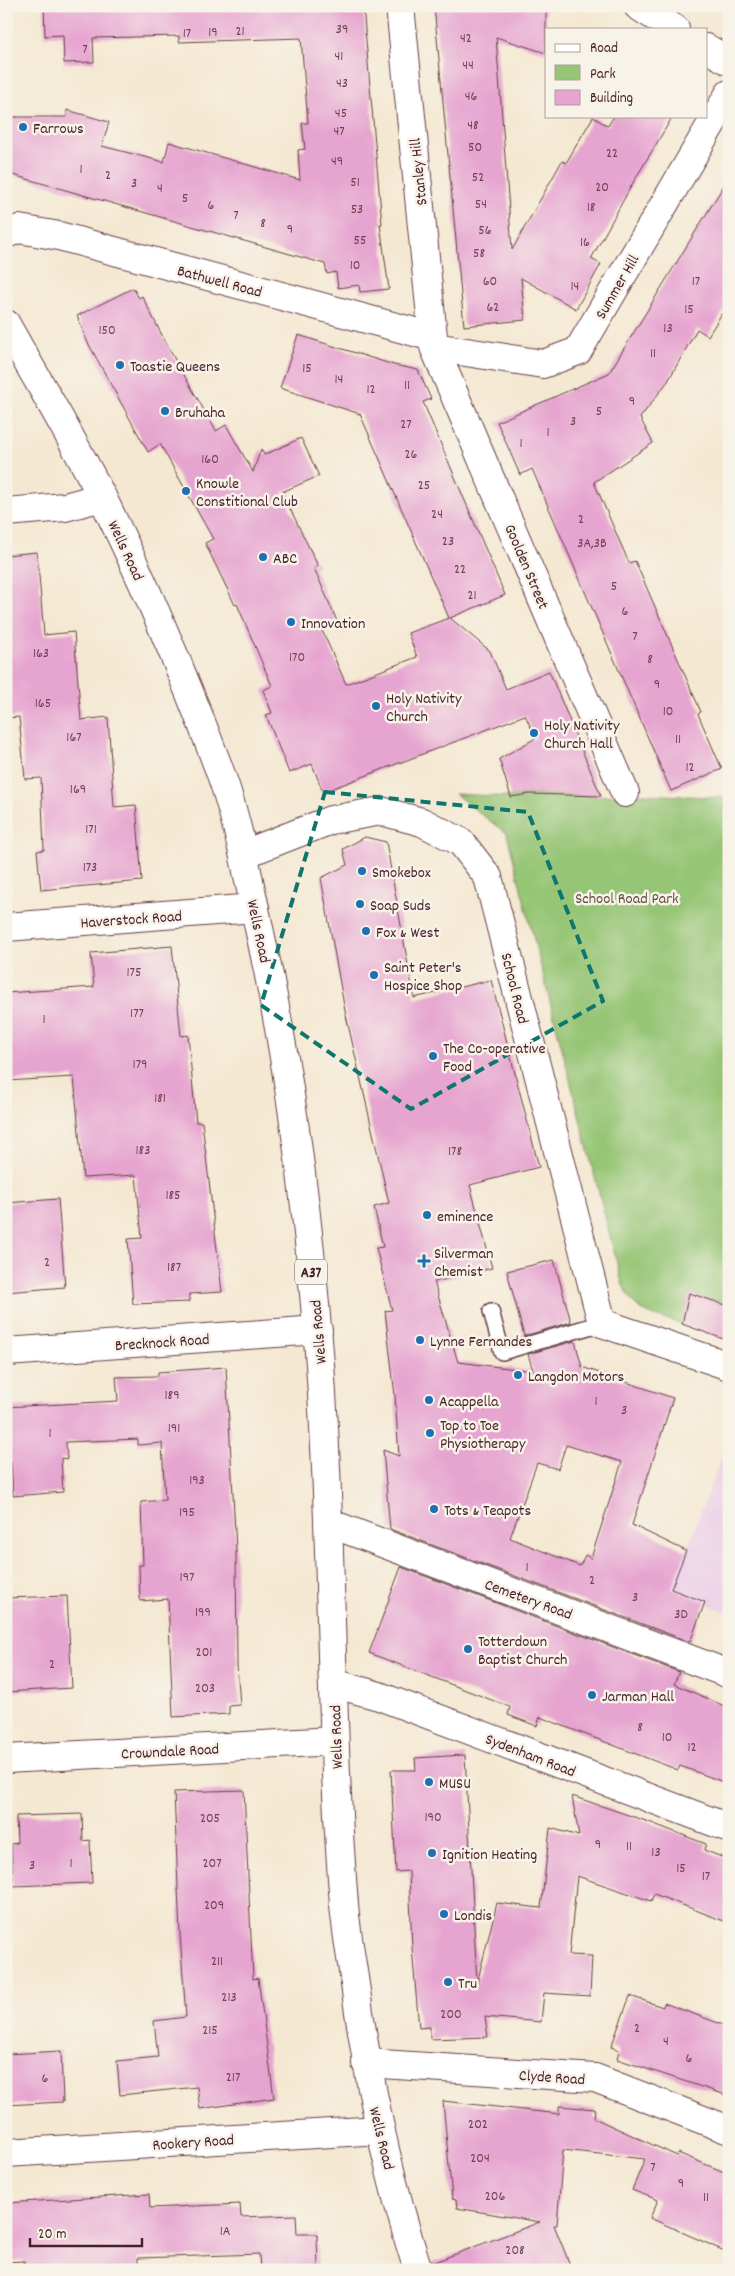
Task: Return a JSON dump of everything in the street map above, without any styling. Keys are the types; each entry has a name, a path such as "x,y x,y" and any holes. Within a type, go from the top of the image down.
{"main road":[{"name":"Stanley Hill","path":"400,6 434,342"},
{"path":"638,6 673,28"},
{"path":"708,49 729,61"},
{"name":"Summer Hill","path":"434,342 543,364 578,351 729,94"},
{"name":"Bathwell Road","path":"6,234 19,229 59,236 434,342"},
{"name":"Wells Road","path":"6,324 102,497 143,582 180,670 217,763 244,854 275,1000 302,1181 318,1330 329,1523 334,1741 344,1909 366,2063 380,2130 418,2270"},
{"name":"Goolden Street","path":"434,342 625,793"},
{"path":"6,512 65,507 102,497"},
{"name":"School Road","path":"244,854 331,820 380,811 422,822 461,842 488,877 602,1323"},
{"name":"Haverstock Road","path":"6,927 255,908"},
{"path":"602,1323 729,1366"},
{"name":"Brecknock Road","path":"6,1352 318,1330"},
{"name":"Cemetery Road","path":"329,1523 729,1674"},
{"name":"Sydenham Road","path":"333,1683 379,1696 729,1828"},
{"name":"Crowndale Road","path":"6,1759 334,1741"},
{"name":"Clyde Road","path":"366,2063 595,2078 729,2130"},
{"name":"Rookery Road","path":"6,2153 380,2130"}],"lane":[{"path":"491,1311 502,1352 602,1323"}],"highlighted area":[{"path":"325,792 528,812 603,1001 411,1109 261,1005"}],"shaded area":[{"path":"729,1438 729,1613 671,1589"}],"green space":[{"name":"School Road Park","path":"455,794 511,797 529,794 592,796 644,794 728,798 729,1286 723,1304 689,1293 682,1324 654,1316 639,1308 627,1294 622,1283 507,834"}],"building":[{"path":"44,6 363,6 382,224 380,224 389,289 360,292 359,285 338,288 336,272 327,274 325,264 6,173 6,117 67,117 67,110 109,122 102,146 164,162 169,142 300,180 298,150 305,149 302,123 308,123 301,38 179,42 179,36 93,38 94,62 64,63 63,35 45,36"},
{"path":"434,6 546,6 545,53 496,37 512,250 562,161 566,163 592,118 608,126 613,118 672,118 591,259 601,264 576,309 521,278 525,320 464,326"},
{"path":"729,177 729,302 708,336 697,329 668,381 640,418 653,443 594,482 629,563 635,561 701,712 698,714 722,769 671,791 532,469 520,475 497,422 609,373"},
{"path":"133,288 139,298 142,296 169,349 216,431 226,425 253,472 261,449 264,455 301,438 319,476 282,492 318,566 314,568 337,621 321,628 346,684 417,657 408,633 449,618 360,414 280,388 298,335 394,365 418,370 431,399 423,402 505,595 450,618 490,651 506,689 549,671 601,796 529,794 511,797 499,759 536,738 525,715 323,792 312,764 289,773 266,715 272,713 263,690 272,686 237,604 235,605 205,543 213,539 160,444 148,452 87,341 77,316"},
{"path":"37,552 44,635 74,632 81,720 108,717 114,807 136,805 142,881 41,890 37,851 44,850 41,778 25,779 19,717 6,718 6,555"},
{"path":"365,837 386,842 414,998 491,980 539,1167 470,1185 492,1268 434,1282 458,1362 533,1371 528,1354 575,1341 582,1367 673,1398 632,1525 686,1551 671,1589 705,1602 690,1642 390,1529 383,1450 399,1456 395,1396 385,1311 392,1310 376,1248 383,1247 374,1207 389,1203 345,1011 321,878 347,865 343,849","holes":["566,1445 622,1462 591,1558 585,1555 580,1566 510,1538 537,1463 558,1469"]},
{"path":"172,946 181,1036 188,1035 196,1122 202,1122 222,1292 189,1294 189,1302 133,1304 128,1239 142,1238 136,1175 83,1178 74,1077 6,1081 6,993 94,987 91,953"},
{"path":"58,1199 65,1287 6,1292 6,1203"},
{"path":"554,1260 571,1322 524,1336 507,1271"},
{"path":"689,1293 729,1306 729,1341 682,1324"},
{"path":"226,1367 236,1549 237,1666 240,1705 229,1706 229,1714 173,1717 168,1599 140,1601 139,1565 143,1565 141,1502 165,1500 162,1443 138,1445 138,1439 66,1442 67,1459 61,1458 63,1492 13,1496 11,1462 6,1462 6,1407 118,1401 116,1377 158,1376 158,1372"},
{"path":"401,1567 679,1672 674,1684 729,1708 729,1784 680,1766 678,1770 540,1717 537,1726 508,1715 510,1707 369,1653"},
{"path":"67,1596 72,1688 6,1692 6,1598"},
{"path":"465,1755 477,1983 497,1903 541,1908 550,1828 579,1836 572,1796 706,1844 704,1850 729,1860 729,1923 654,1894 651,1901 577,1876 569,1955 592,1956 590,1996 544,1993 541,2022 485,2017 488,2037 430,2039 430,2027 419,2028 412,1948 409,1871 396,1872 391,1770 416,1770 415,1758"},
{"path":"244,1790 253,1979 258,1978 274,2098 200,2109 197,2087 120,2095 117,2061 158,2057 154,2021 186,2017 180,1935 174,1792"},
{"path":"82,1814 83,1841 90,1840 92,1883 13,1886 11,1844 17,1843 16,1816"},
{"path":"630,1996 663,2007 664,2003 729,2027 729,2096 617,2059 619,2050 611,2047"},
{"path":"61,2051 63,2102 6,2105 6,2054"},
{"path":"443,2101 559,2114 559,2106 595,2109 594,2118 677,2156 678,2153 729,2174 729,2253 650,2218 658,2200 632,2190 645,2159 563,2150 557,2225 554,2225 572,2270 433,2270 432,2263 540,2222 457,2208 456,2200 452,2199"},
{"path":"149,2194 150,2208 240,2204 241,2217 296,2215 297,2234 317,2234 318,2270 260,2270 259,2254 138,2258 138,2270 25,2270 24,2261 6,2262 6,2203"}],"place":[{"name":"Farrows","path":"23,127"},
{"name":"Toastie Queens","path":"120,365"},
{"name":"Bruhaha","path":"165,411"},
{"name":"Knowle Constitional Club","path":"186,491"},
{"name":"ABC","path":"263,557"},
{"name":"Innovation","path":"291,622"},
{"name":"Holy Nativity Church","path":"376,706"},
{"name":"Holy Nativity Church Hall","path":"534,733"},
{"name":"Smokebox","path":"362,871"},
{"name":"Soap Suds","path":"360,904"},
{"name":"Fox & West","path":"366,931"},
{"name":"Saint Peter's Hospice Shop","path":"374,975"},
{"name":"The Co-operative Food","path":"433,1056"},
{"name":"eminence","path":"427,1215"},
{"name":"Silverman Chemist","path":"424,1261"},
{"name":"Lynne Fernandes","path":"420,1340"},
{"name":"Langdon Motors","path":"518,1375"},
{"name":"Acappella","path":"429,1400"},
{"name":"Top to Toe Physiotherapy","path":"430,1433"},
{"name":"Tots & Teapots","path":"434,1509"},
{"name":"Totterdown Baptist Church","path":"468,1649"},
{"name":"Jarman Hall","path":"592,1695"},
{"name":"MUSU","path":"429,1782"},
{"name":"Ignition Heating","path":"432,1853"},
{"name":"Londis","path":"444,1914"},
{"name":"Tru","path":"448,1982"}]}
